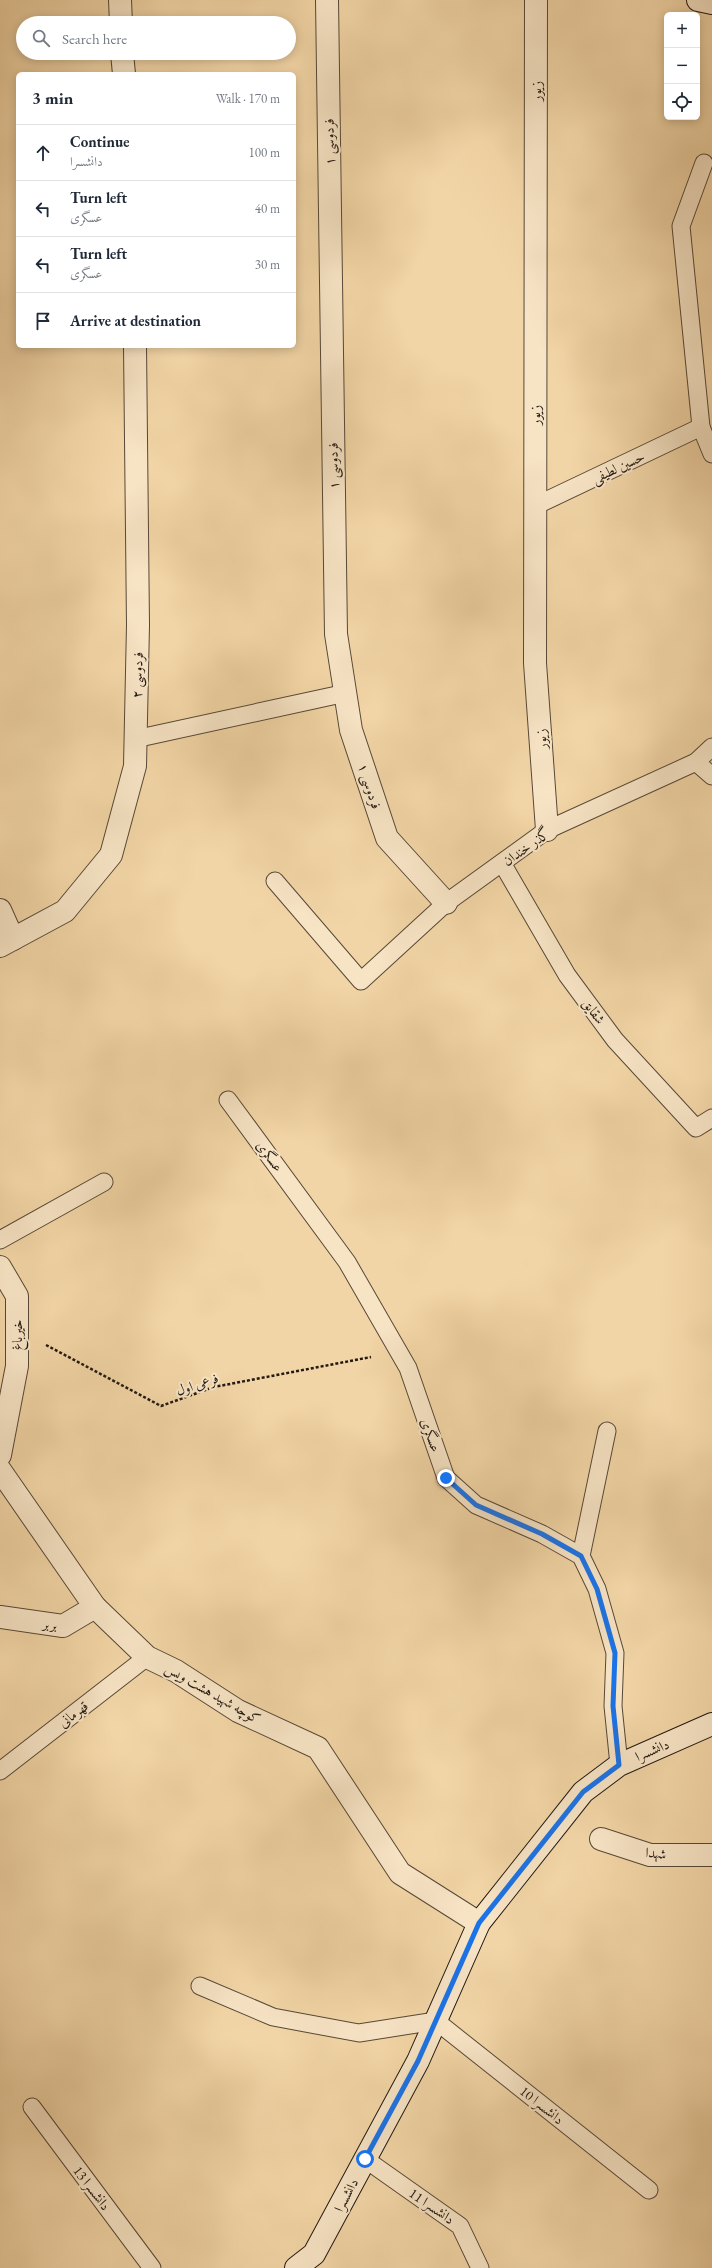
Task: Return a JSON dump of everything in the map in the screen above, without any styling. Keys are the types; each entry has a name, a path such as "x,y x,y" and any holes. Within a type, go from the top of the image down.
{"street":[{"path":"120,0 121,16"},
{"name":"فردوسی ۱","path":"327,0 336,634 351,730 387,838 446,903"},
{"name":"زیور","path":"536,0 535,663 548,830"},
{"path":"698,0 712,3"},
{"path":"123,60 124,72"},
{"name":"فردوسی ۲","path":"6,942 65,911 111,855 135,766 138,625 135,348"},
{"path":"0,910 6,942"},
{"name":"خیرباغ","path":"0,1267 17,1296 17,1366 0,1454"},
{"name":"کوچه شهید هشت ویس","path":"0,1470 95,1607 147,1657 176,1671 238,1711 318,1748 400,1873 479,1923"},
{"name":"بربر","path":"0,1617 63,1626 95,1607"},
{"name":"دانشسرا","path":"296,2268 314,2254 418,2061 479,1923 583,1792 619,1765 712,1724"},
{"name":"شهدا","path":"601,1839 650,1855 712,1855"}],"lane":[{"path":"704,163 681,226 702,427 712,454"},
{"name":"حسین لطیفی","path":"535,506 702,427"},
{"path":"135,739 346,693"},
{"name":"گذر خندان","path":"275,881 361,981 446,903 548,830 696,762 712,747"},
{"path":"696,762 712,776"},
{"name":"شقایق","path":"502,864 567,976 615,1040 696,1128 712,1118"},
{"name":"عسگری","path":"228,1100 347,1262 399,1352 408,1368 446,1478 476,1505 542,1534 581,1556"},
{"path":"0,1240 104,1182"},
{"path":"607,1431 581,1556 597,1589 615,1653 613,1706 619,1765"},
{"name":"قهرمانی","path":"0,1771 147,1657"},
{"path":"200,1986 273,2017 359,2032 436,2020"},
{"name":"دانشسرا 10","path":"436,2020 649,2190"},
{"name":"دانشسرا 13","path":"32,2107 152,2268"},
{"name":"دانشسرا 11","path":"365,2159 460,2226 480,2268"}],"path":[{"name":"فرعی اول","path":"17,1330 161,1406 214,1387 399,1352"}],"route":[{"path":"365,2159 418,2061 479,1923 583,1792 619,1765 613,1706 615,1653 597,1589 581,1556 542,1534 476,1505 446,1478"}]}
